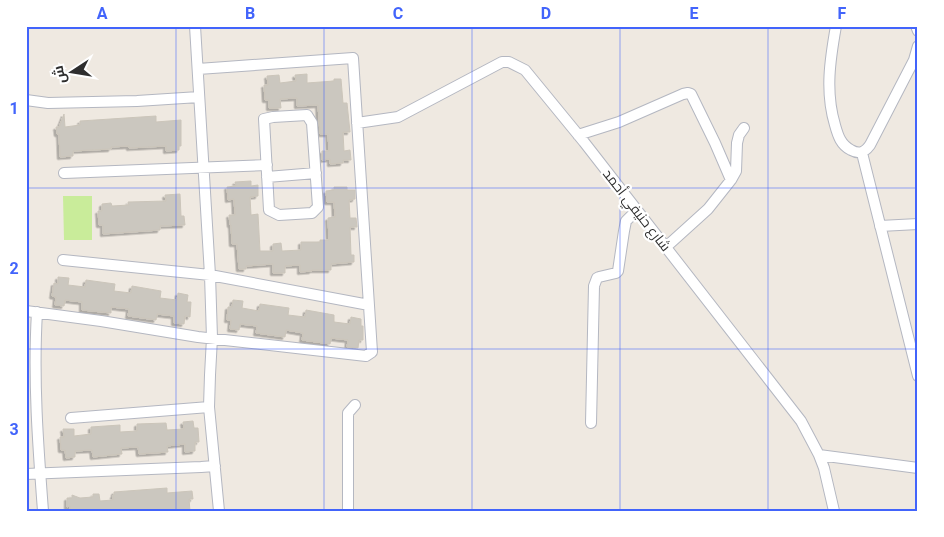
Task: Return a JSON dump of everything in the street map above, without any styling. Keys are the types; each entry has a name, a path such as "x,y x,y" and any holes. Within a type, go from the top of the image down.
{"street":[{"path":"195,26 210,275 212,338 209,406 219,511"},
{"path":"836,26 829,70 828,90 831,112 839,138 844,146 856,153 862,153 870,145 914,60 918,46"},
{"path":"916,26 918,31"},
{"path":"26,311 198,337 366,356 372,352 353,58 198,69"},
{"name":"شارع حنيفي أحمد","path":"357,123 398,117 502,62 510,62 525,70 666,247 800,421 824,468 834,511"},
{"path":"578,135 619,122 688,93 691,94 731,180"},
{"path":"26,100 48,103 137,101 199,97"},
{"path":"307,115 312,123 316,173 318,207 312,213 279,216 270,210 264,119 307,115"},
{"path":"666,247 708,209 731,180 736,171 736,152 739,135 744,128"},
{"path":"862,153 918,376"},
{"path":"64,173 267,165"},
{"path":"268,177 316,173"},
{"path":"591,423 594,286 599,276 618,271 626,221 637,210"},
{"path":"880,226 918,224"},
{"path":"63,260 210,275 369,304"},
{"path":"37,312 35,384 43,511"},
{"path":"348,511 348,412 355,405"},
{"path":"71,418 209,406"},
{"path":"819,455 918,468"},
{"path":"26,474 214,466"}],"green space":[{"path":"63,196 92,196 92,240 64,240"}],"building":[{"path":"307,74 307,83 341,79 343,103 347,103 350,132 343,132 344,151 350,150 351,160 330,164 330,159 322,160 322,151 329,151 328,134 320,134 318,105 297,106 297,98 280,99 281,108 269,108 269,100 265,100 264,85 268,85 267,76 279,75 280,83 296,81 295,75"},
{"path":"64,114 65,127 80,125 80,121 156,116 156,122 181,120 181,146 179,146 179,150 166,151 166,146 111,147 111,149 73,151 73,156 60,157 59,134 57,134 56,127 59,127"},
{"path":"251,181 251,186 258,185 258,196 250,197 251,215 258,214 260,251 273,251 273,244 281,243 282,251 301,250 301,242 329,240 328,218 335,217 334,202 327,202 326,191 334,190 334,187 347,187 347,190 355,190 355,199 349,200 350,218 356,218 357,227 350,227 351,255 354,255 354,262 331,264 331,270 300,272 300,265 285,266 285,273 273,273 273,264 246,266 246,269 239,269 237,244 232,244 229,215 235,215 234,199 228,200 227,187 236,186 235,182"},
{"path":"180,194 181,216 184,216 185,225 160,226 160,230 103,234 103,225 99,225 98,211 102,211 102,204 111,203 112,206 129,205 128,202 166,201 165,195"},
{"path":"58,277 69,278 68,285 85,287 86,280 115,284 114,291 131,293 132,286 161,291 160,298 177,300 178,293 188,295 187,302 191,302 190,317 185,316 184,324 174,323 174,316 157,314 156,320 128,316 129,309 111,307 111,313 82,310 82,302 65,300 64,306 55,305 56,297 52,296 54,283 58,284"},
{"path":"233,300 243,301 242,308 259,311 260,304 289,308 288,315 305,317 306,310 334,315 334,322 350,324 351,317 361,319 363,340 359,340 358,348 347,347 348,340 331,338 330,344 302,340 303,333 286,330 285,337 256,333 257,326 240,324 239,330 230,329 231,320 227,320 228,307 232,307"},
{"path":"193,421 194,428 198,428 199,442 195,442 195,451 185,452 185,444 167,446 168,452 139,454 138,447 121,448 122,454 93,457 92,450 75,451 75,457 66,458 65,450 61,450 60,437 64,437 63,429 74,429 74,436 91,434 91,427 120,425 120,432 137,431 137,424 166,423 167,430 184,429 183,422"},
{"path":"167,488 167,493 192,491 193,499 189,499 190,511 70,511 70,506 67,507 67,498 72,498 72,495 80,498 93,497 93,494 99,494 100,501 113,500 114,492"}]}
